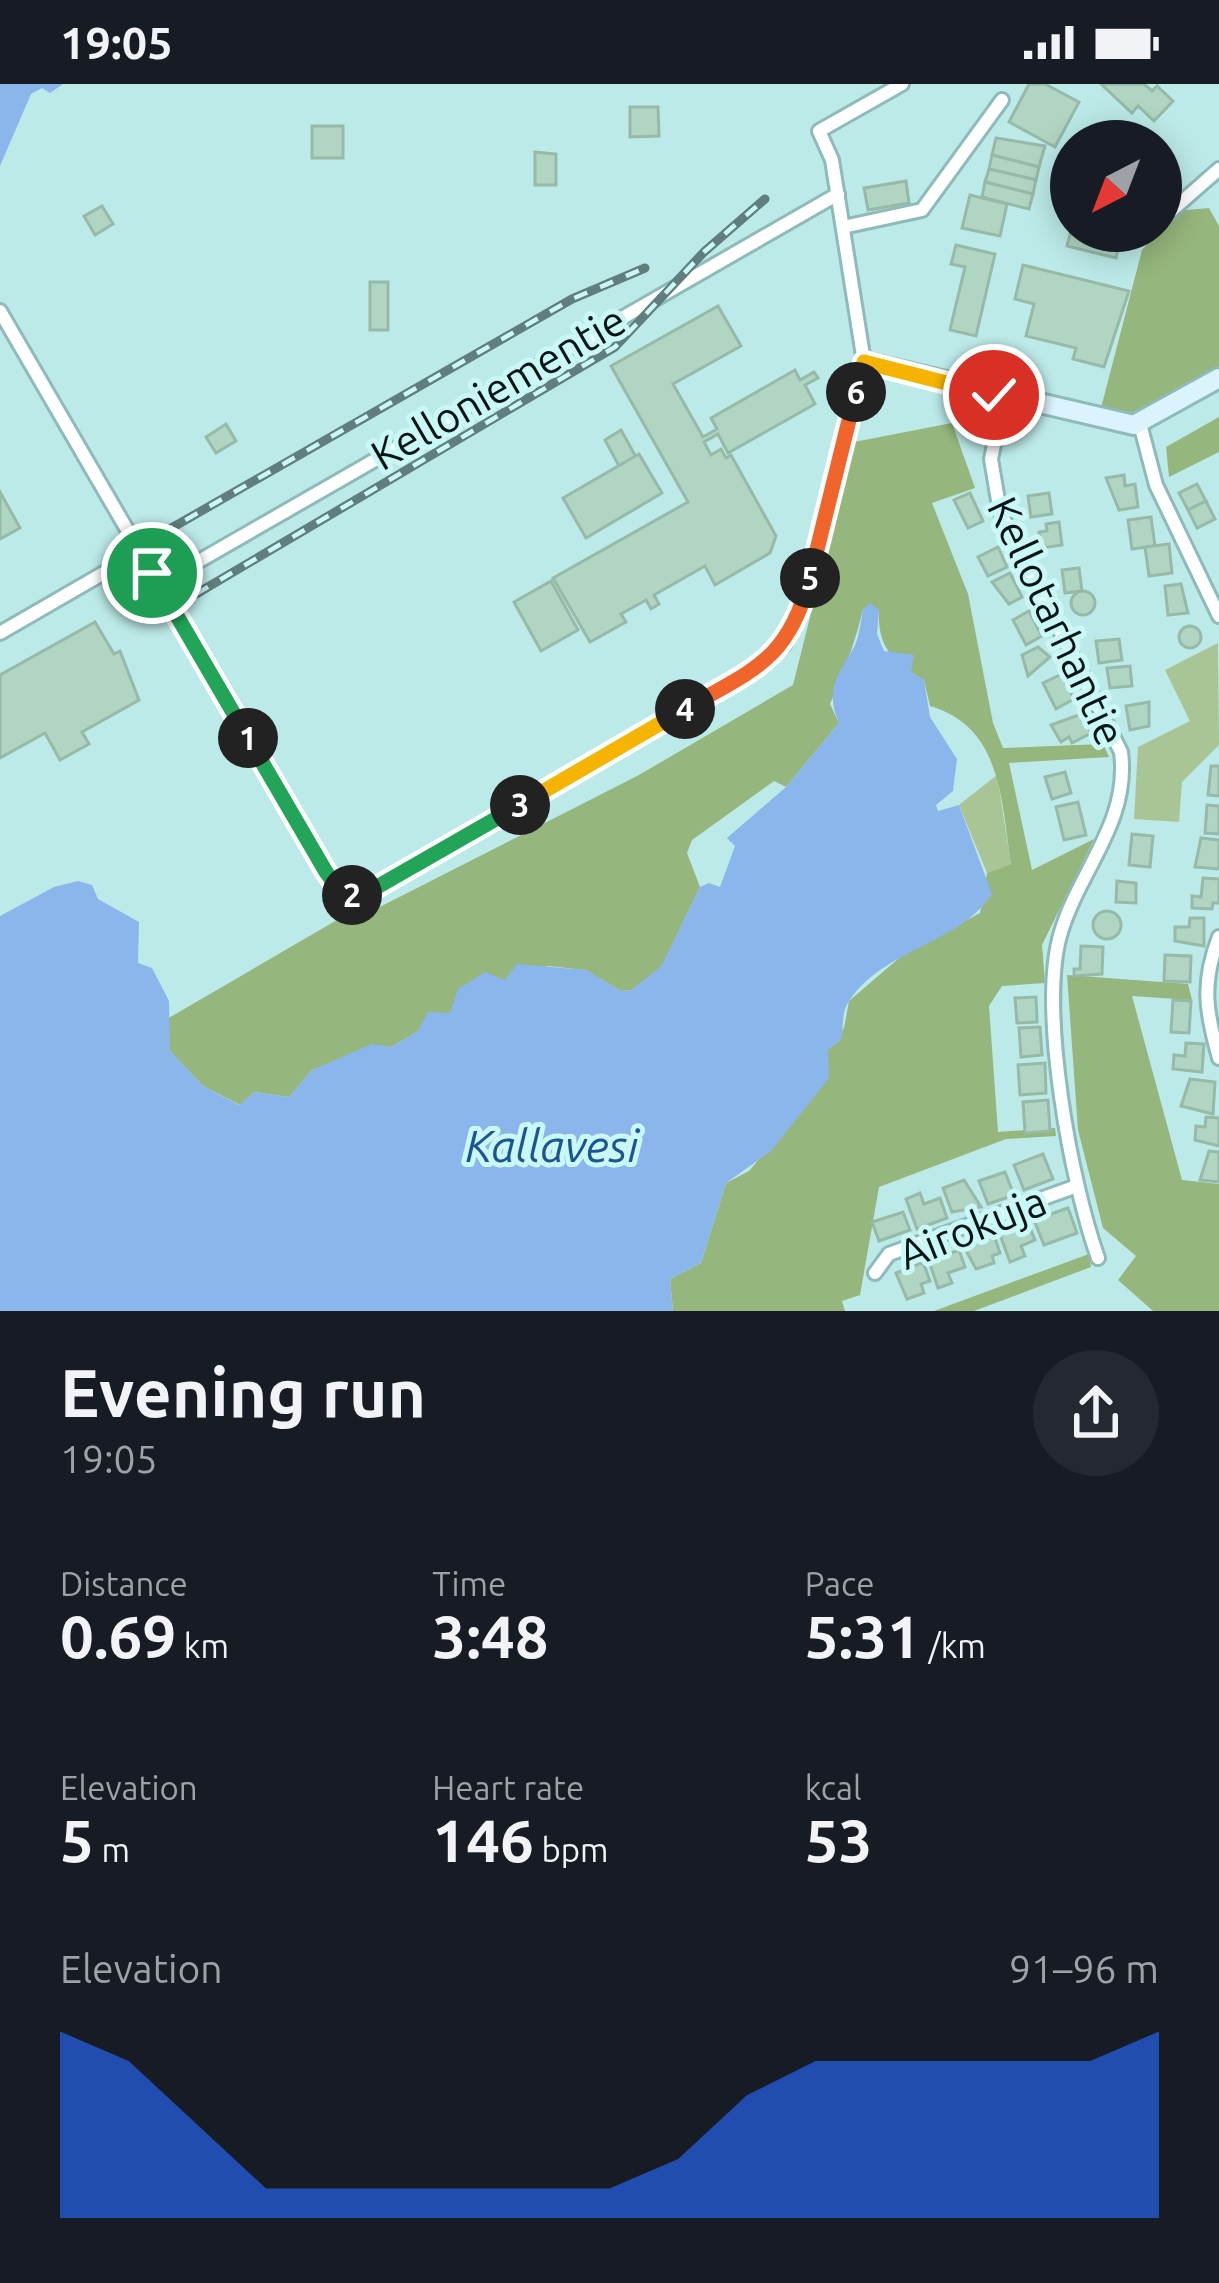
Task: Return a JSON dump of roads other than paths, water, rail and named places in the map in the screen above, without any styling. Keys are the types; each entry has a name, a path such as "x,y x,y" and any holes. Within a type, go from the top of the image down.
{"street":[{"path":"0,311 326,872 349,896 370,891 745,678 784,645 803,606 864,362 838,194 819,131 902,84"},
{"path":"843,227 922,210 1002,100"},
{"path":"1182,202 1219,169"},
{"name":"Kelloniementie","path":"159,584 838,194"},
{"path":"864,362 1004,398 1141,424 1219,377"},
{"name":"Kellotarhantie","path":"1004,398 991,459 1000,512 1121,752 1123,770 1119,805 1069,911 1054,956 1074,1187 1098,1258"},
{"path":"1141,424 1156,485 1219,616"},
{"path":"0,633 140,551"},
{"path":"1219,937 1203,1001 1219,1058"},
{"name":"Airokuja","path":"875,1273 889,1254 1074,1187"}],"water":[{"path":"0,84 63,84 50,93 42,88 31,94 0,166"},
{"name":"Kallavesi","path":"870,603 879,610 877,634 884,651 914,655 911,672 924,680 930,717 957,759 953,791 936,805 938,811 959,805 992,894 960,925 880,970 848,1003 841,1040 828,1050 829,1078 771,1151 726,1183 701,1263 670,1279 673,1311 0,1311 0,916 54,887 78,881 92,885 98,899 139,922 138,963 152,968 169,1001 170,1051 203,1086 239,1105 254,1092 289,1097 312,1070 372,1044 391,1047 418,1031 428,1012 450,1013 458,989 485,972 505,980 517,964 586,970 621,991 632,990 662,965 700,887 709,883 720,887 735,846 727,838 786,787 839,723 833,701 835,682 856,644 863,609"}],"railway":[{"path":"196,594 615,347 704,252 765,199"},
{"path":"161,534 572,299 645,268"}]}
